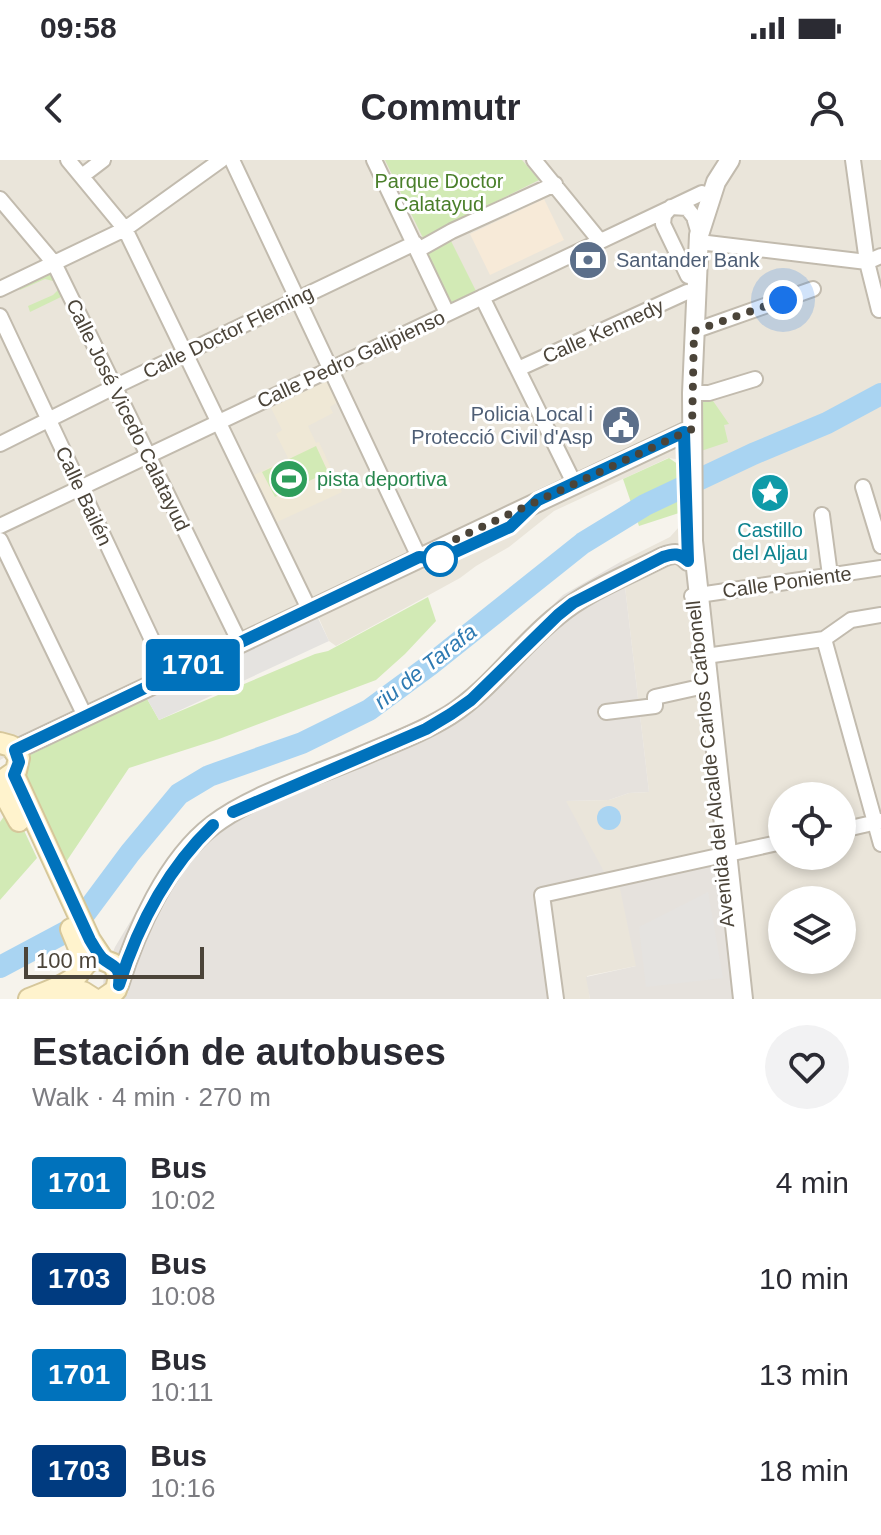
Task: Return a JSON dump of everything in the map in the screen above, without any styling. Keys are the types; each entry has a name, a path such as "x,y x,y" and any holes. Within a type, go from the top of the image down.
{"main road":[{"path":"7,746 19,762 5,780 83,927 100,983"},
{"path":"29,999 100,983"},
{"path":"49,999 100,983"}],"street":[{"path":"68,160 125,229 309,609"},
{"path":"82,176 103,160"},
{"path":"0,289 125,229 221,160"},
{"path":"232,160 419,557"},
{"path":"374,160 447,313"},
{"path":"534,160 600,241"},
{"path":"853,160 874,259 879,310"},
{"path":"100,983 174,859 210,819 230,806 423,724 449,709 571,597 689,534 688,284 702,193 725,166"},
{"path":"688,430 698,229 725,166"},
{"name":"Calle Doctor Fleming","path":"0,444 298,298 555,184"},
{"name":"Calle Pedro Galipienso","path":"0,526 702,193"},
{"name":"Calle José Vicedo Calatayud","path":"0,199 54,263 240,643"},
{"path":"688,284 665,228 664,215 671,207 683,206 698,229"},
{"path":"665,228 676,234 698,229 874,259"},
{"name":"Calle Kennedy","path":"518,369 688,284"},
{"path":"694,331 813,289"},
{"path":"482,297 574,483"},
{"name":"Calle Bailén","path":"0,316 169,676"},
{"path":"692,393 709,393 755,379"},
{"path":"7,746 85,716 688,430"},
{"path":"863,487 881,546"},
{"path":"822,515 830,575"},
{"name":"Avenida del Alcalde Carlos Carbonell","path":"689,534 688,561 695,595"},
{"name":"Avenida del Alcalde Carlos Carbonell","path":"689,534 724,855 736,999"},
{"path":"0,540 85,716"},
{"path":"100,983 133,942 159,893 194,843 213,825 266,797 439,722 471,700 545,625 573,603 663,557 674,553 688,561"},
{"name":"Calle Poniente","path":"695,595 881,568"},
{"path":"702,656 824,639 851,620 881,615"},
{"path":"824,639 878,822 881,844"},
{"path":"606,712 655,706 655,697 706,686"},
{"path":"856,827 878,822"},
{"path":"556,999 542,895 768,845"},
{"name":"Avenida del Alcalde Carlos Carbonell","path":"724,855 743,999"}],"shaded area":[{"path":"0,160 881,160 881,999 740,999 636,966 587,976 590,999 556,999 542,895 566,801 609,800 629,793 649,792 622,561 670,537 679,527 681,515 676,459 668,458 554,511 509,547 460,578 336,646 329,641 317,614 85,716 0,760"},
{"path":"544,199 564,240 490,275 470,234"},
{"path":"324,380 329,381 338,402 330,407 333,413 308,426 316,443 319,442 342,492 277,522 254,475 288,458 276,434 282,430 270,406"},
{"path":"622,561 649,792 629,793 609,800 566,801 609,881 542,896 556,999 102,999 104,974 115,947 157,877 208,816 269,783 419,720 448,703 475,683 563,595"},
{"path":"316,614 329,641 159,720 146,697"},
{"path":"723,855 740,999 590,999 586,977 636,966 618,879"},
{"path":"708,892 723,978 646,987 639,927"}],"green space":[{"name":"Parque Doctor Calatayud","path":"385,160 522,160 539,180 423,238"},
{"path":"448,235 476,291 450,303 424,248"},
{"path":"50,273 63,296 30,312 28,306 58,290 53,281 45,279 19,288"},
{"path":"711,398 729,424 724,425 728,442 695,453 695,403"},
{"name":"pista deportiva","path":"316,446 328,472 275,497 262,472"},
{"path":"669,458 682,467 679,513 639,526 623,479"},
{"path":"428,597 436,621 376,680 219,739 129,768 66,862 24,778 30,755 146,697 159,720 328,651"},
{"path":"12,805 37,858 0,900 0,822"}],"water":[{"path":"609,806 618,809 621,818 618,827 609,830 600,827 597,818 600,809"}],"waterway":[{"name":"riu de Tarafa","path":"0,967 75,927 179,794 209,776 302,743 369,710 583,543 645,505 827,423 881,394"}],"bus line":[{"name":"1701","path":"213,825 194,843 159,893 133,942 119,985 117,969 102,958 90,940 24,802 14,775 19,762 15,750 419,557 440,559 510,527 538,500 684,432 688,561 674,553 663,557 573,603 545,625 471,700 426,729 233,812"}],"place":[{"name":"Santander Bank","path":"588,260"},
{"name":"Policia Local i Protecció Civil d'Asp","path":"621,425"},
{"name":"pista deportiva","path":"289,479"},
{"name":"Castillo del Aljau","path":"770,493"}],"route":[{"path":"440,559 443,545 692,429 694,331 783,300"}]}
